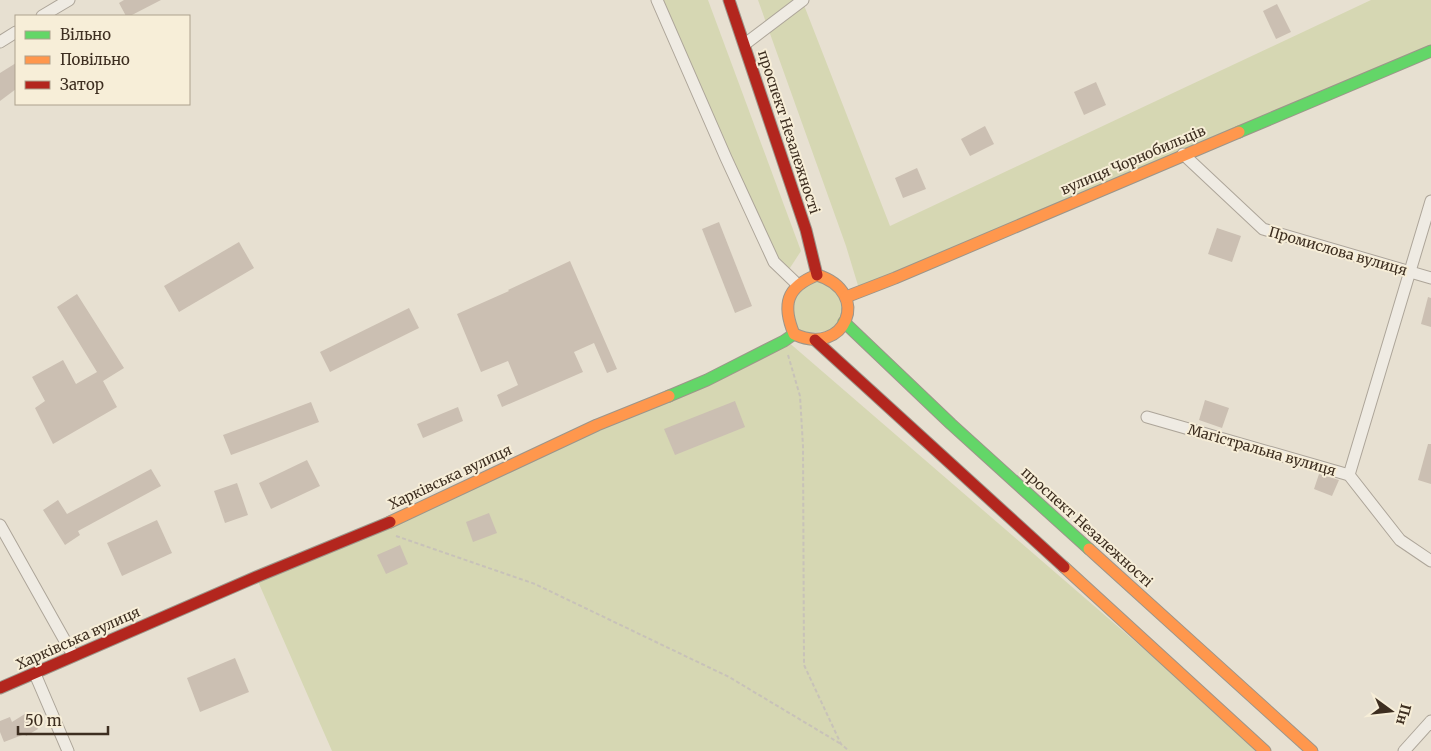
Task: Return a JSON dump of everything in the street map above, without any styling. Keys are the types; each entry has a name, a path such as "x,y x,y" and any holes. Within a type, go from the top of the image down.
{"street":[{"path":"44,15 69,0"},
{"path":"657,0 774,262 798,285"},
{"name":"проспект Незалежності","path":"730,0 806,230 817,275"},
{"path":"744,44 803,0"},
{"path":"0,42 15,33"},
{"name":"вулиця Чорнобильців","path":"846,296 895,278 1431,50"},
{"name":"Промислова вулиця","path":"1184,154 1263,229 1431,278"},
{"path":"1349,475 1431,201"},
{"path":"817,275 827,277 837,284 846,296 848,308 846,319 838,330 821,340 805,339 794,334 788,320 787,301 793,289 802,280 817,275"},
{"name":"проспект Незалежності","path":"844,322 959,431 1312,751"},
{"name":"Харківська вулиця","path":"0,688 256,577 376,528 598,425 707,380 784,341 794,334"},
{"path":"815,340 1266,751"},
{"name":"Магістральна вулиця","path":"1146,417 1349,475 1400,540 1431,561"},
{"path":"0,525 73,655"},
{"path":"35,674 68,751"},
{"path":"1404,751 1431,721"}],"path":[{"path":"784,341 800,396 803,446 804,665 841,744"},
{"path":"394,535 535,584 729,677 841,744 849,751"}],"green space":[{"path":"657,0 708,0 801,251 786,274 774,262"},
{"path":"758,0 802,0 890,226 1371,0 1431,0 1431,51 860,292 846,246"},
{"path":"811,277 846,297 839,330 794,334 793,289"},
{"path":"786,340 1262,751 332,751 256,577"}],"building":[{"path":"124,0 161,0 132,15 125,15 119,3"},
{"path":"1277,4 1291,32 1276,39 1263,11"},
{"path":"15,64 15,90 0,101 0,73"},
{"path":"1096,82 1106,105 1084,115 1074,92"},
{"path":"985,126 994,144 970,156 961,139"},
{"path":"917,168 926,189 903,198 895,178"},
{"path":"719,222 752,306 735,313 702,229"},
{"path":"1217,228 1241,236 1232,262 1208,254"},
{"path":"239,242 254,268 179,312 164,286"},
{"path":"570,261 617,369 607,373 594,343 574,352 583,372 502,407 497,395 518,385 508,361 481,372 457,314"},
{"path":"77,294 124,368 103,381 117,407 53,444 35,408 45,401 32,377 63,360 76,384 97,372 57,307"},
{"path":"1428,297 1431,298 1431,327 1421,324"},
{"path":"409,308 419,328 330,372 320,352"},
{"path":"1205,400 1229,408 1222,428 1199,420"},
{"path":"735,401 745,427 675,455 664,429"},
{"path":"311,402 319,422 231,455 223,435"},
{"path":"458,407 463,421 423,438 417,424"},
{"path":"1428,444 1431,444 1431,484 1418,480"},
{"path":"307,460 320,486 271,509 259,483"},
{"path":"151,469 161,486 78,531 80,535 65,545 43,510 58,500 67,514"},
{"path":"1319,474 1339,480 1332,496 1314,489"},
{"path":"237,483 248,515 225,523 214,491"},
{"path":"489,513 497,533 473,542 466,522"},
{"path":"157,520 172,553 122,576 107,543"},
{"path":"400,545 408,564 386,574 377,555"},
{"path":"235,658 249,692 200,712 187,678"},
{"path":"28,712 38,729 26,736 25,734 4,742 0,732 0,721 10,717 12,722"}],"traffic: fast":[{"path":"1239,132 1431,51"},
{"path":"844,322 951,424 1089,549"},
{"path":"669,396 707,380 784,341 794,334"}],"traffic: slow":[{"path":"846,297 1239,132"},
{"path":"817,275 834,283 844,295 848,307 846,320 838,330 827,337 812,339 794,334 790,324 788,306 789,298 793,291 799,285 817,275"},
{"path":"390,522 597,425 669,396"},
{"path":"1089,549 1312,751"},
{"path":"1064,567 1265,751"}],"traffic: jam":[{"path":"729,0 806,230 817,275"},
{"path":"815,340 1064,567"},
{"path":"0,688 256,577 390,522"}]}
